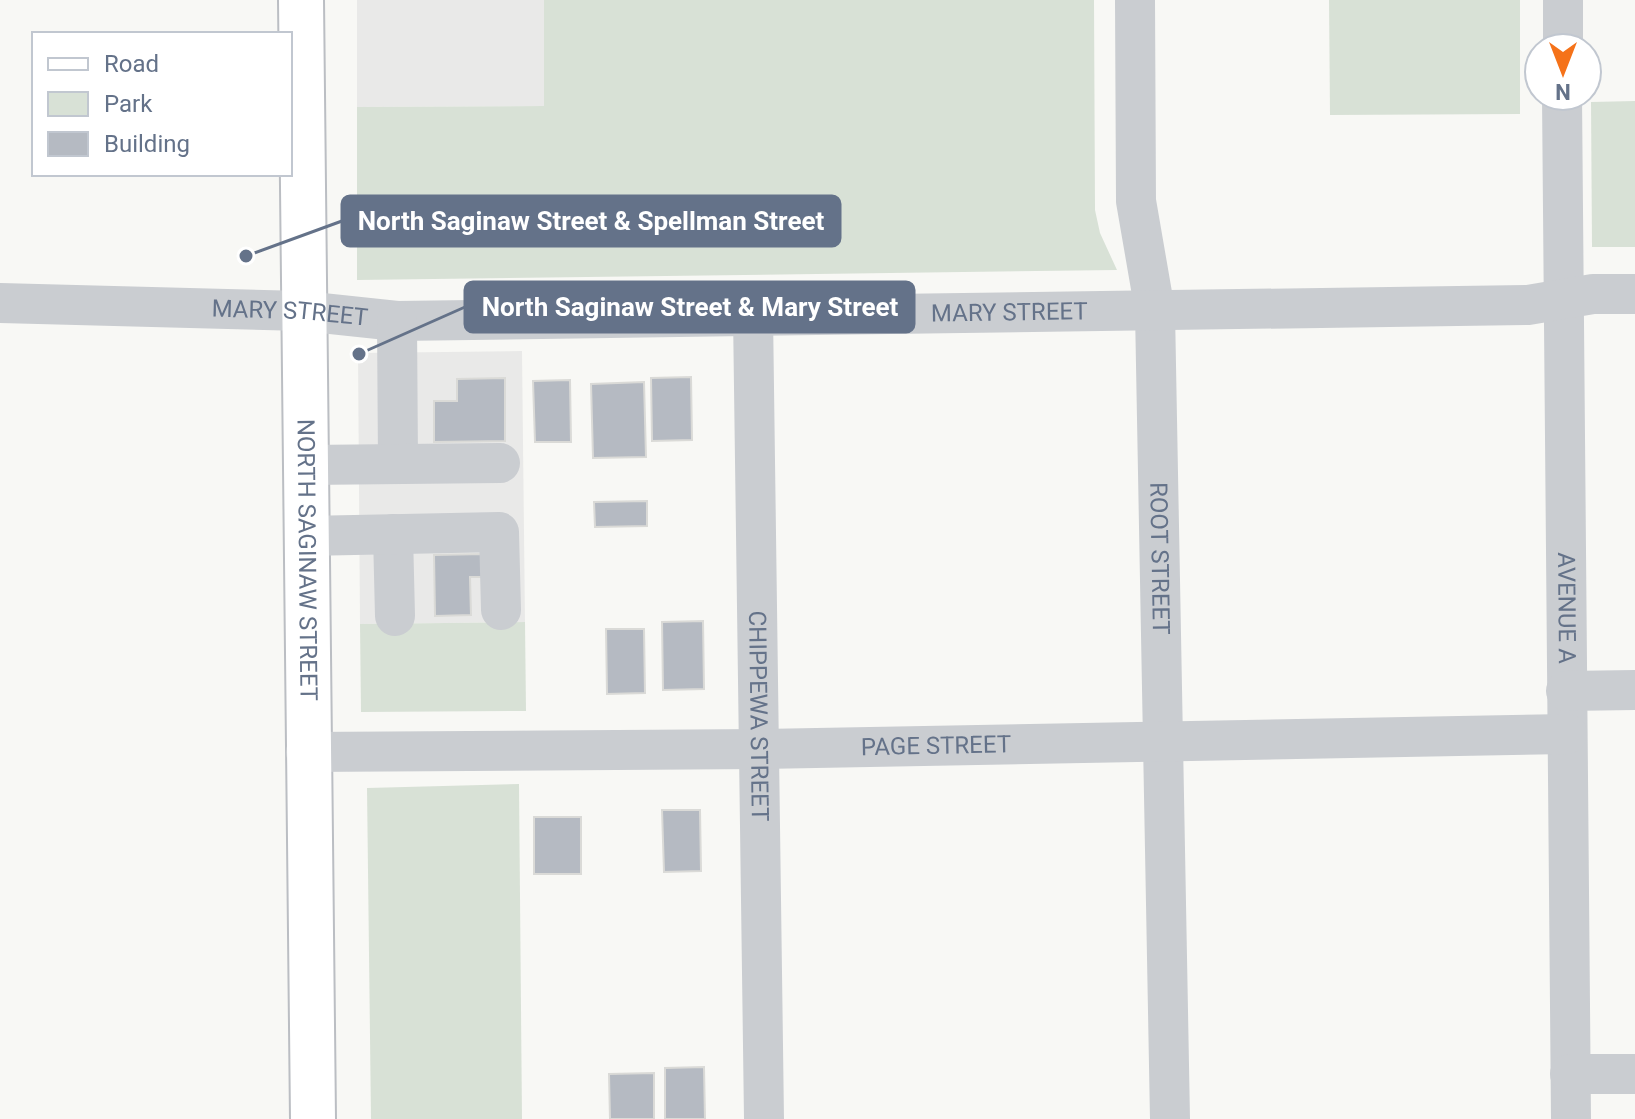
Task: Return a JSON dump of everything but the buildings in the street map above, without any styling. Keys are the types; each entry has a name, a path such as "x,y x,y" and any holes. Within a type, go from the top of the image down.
{"main road":[{"name":"NORTH SAGINAW STREET","path":"301,0 306,752 313,1119"}],"street":[{"name":"ROOT STREET","path":"1135,0 1136,201 1155,311 1170,1119"},
{"path":"1563,0 1563,32"},
{"name":"AVENUE A","path":"1562,112 1571,1119"},
{"name":"MARY STREET","path":"0,303 303,311 397,321 1528,305 1593,294 1635,294"},
{"name":"CHIPPEWA STREET","path":"753,314 764,1119"},
{"path":"397,321 398,463"},
{"path":"306,465 500,463"},
{"path":"306,536 499,532 501,610"},
{"path":"393,534 395,616"},
{"path":"1566,691 1635,690"},
{"name":"PAGE STREET","path":"306,752 761,749 1567,734"},
{"path":"1570,1074 1635,1074"}],"shaded area":[{"path":"357,0 544,0 544,106 357,107"},
{"path":"522,351 525,622 360,624 358,353"}],"green space":[{"path":"544,0 1094,0 1095,210 1100,233 1117,270 357,280 357,107 544,106"},
{"path":"1329,0 1520,0 1520,114 1330,115"},
{"path":"1635,101 1635,247 1592,247 1591,112 1603,112 1603,102"},
{"path":"525,622 526,711 361,712 360,624"},
{"path":"519,784 522,1119 371,1119 367,788"}],"place":[{"name":"North Saginaw Street & Spellman Street","path":"246,256"},
{"name":"North Saginaw Street & Mary Street","path":"359,354"}]}
